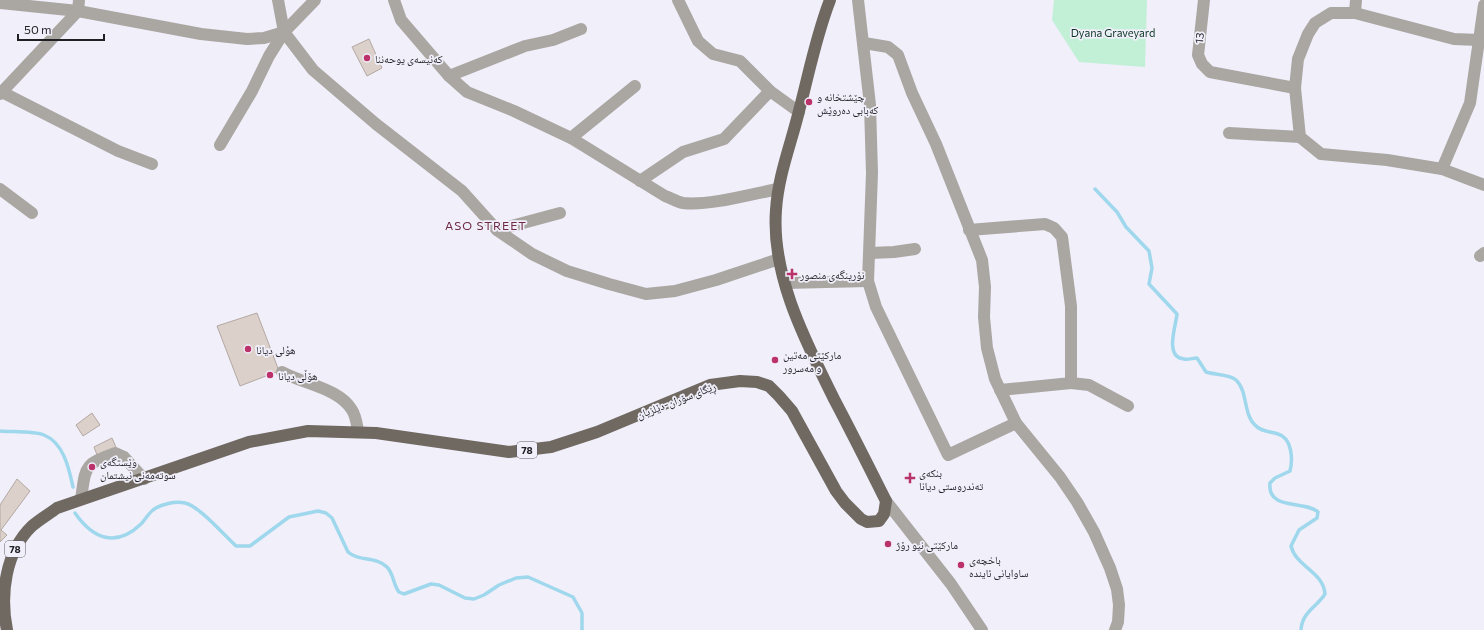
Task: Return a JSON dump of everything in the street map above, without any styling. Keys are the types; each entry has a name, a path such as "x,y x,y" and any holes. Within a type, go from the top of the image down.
{"main road":[{"path":"830,0 813,51 799,112 778,188 776,220 779,258 796,317 810,351 886,501"},
{"name":"ڕێگای سۆران-دێلزیان","path":"6,630 0,603 4,573 13,550 32,526 58,508 249,442 308,431 358,431 509,452 551,447 596,432 710,385 740,381 757,382 769,386 792,411 836,491 853,513 866,522 879,521 884,514 886,501"}],"street":[{"path":"278,0 284,32 313,70 376,124 462,191 497,230 532,254 567,271 646,294 675,291 716,280 779,258"},
{"path":"220,145 252,91 269,56 284,32 316,0"},
{"path":"394,0 401,20 449,76 467,92 514,111 571,138 640,181 682,202 699,203 778,188"},
{"path":"678,0 698,41 713,54 740,61 770,90 799,112"},
{"path":"858,0 870,105 872,174 868,281 876,307 948,455 1016,423"},
{"name":"13","path":"1204,0 1198,55 1202,64 1210,72 1295,88"},
{"path":"1355,13 1356,0"},
{"path":"0,3 79,6 201,34 247,40 264,38 284,32"},
{"path":"1442,169 1470,103 1484,5"},
{"path":"79,6 1,92 118,151 152,164"},
{"path":"1300,137 1295,88 1298,59 1308,34 1316,23 1332,13 1355,13 1454,39 1479,40"},
{"path":"449,76 518,49 553,40 581,29"},
{"path":"864,43 888,47 898,55 912,93 936,144 982,260 985,288 984,317 987,348 995,379 1016,423 1060,477 1077,502 1094,532 1110,568 1117,589 1119,605 1118,622 1114,630"},
{"path":"571,138 635,86"},
{"path":"640,181 683,152 724,139 770,90"},
{"path":"1229,133 1300,137 1321,154 1387,160 1442,169 1484,185"},
{"path":"0,189 32,213"},
{"path":"497,230 560,213"},
{"path":"969,230 1045,224 1054,228 1062,237 1071,306 1071,383"},
{"path":"870,253 915,249"},
{"path":"786,283 868,281"},
{"path":"282,372 317,386 344,401 353,411 358,431"},
{"path":"1000,390 1071,383 1089,385 1128,406"},
{"path":"81,499 85,471 92,462 115,452 124,457 132,468 144,479"},
{"path":"886,501 951,584 982,630"}],"green space":[{"name":"Dyana Graveyard","path":"1054,0 1147,0 1145,67 1079,62 1052,20"}],"building":[{"path":"369,39 382,68 367,76 352,47"},
{"name":"هؤلى ديانا","path":"257,313 279,371 240,386 217,326"},
{"path":"92,413 100,425 83,436 76,425"},
{"path":"112,438 118,452 99,460 94,447"},
{"path":"17,479 30,491 1,530 7,535 0,542 0,505"}],"waterway":[{"path":"1095,189 1117,212 1126,227 1149,251 1152,268 1149,284 1177,314 1173,340 1174,353 1178,357 1184,359 1197,358 1206,372 1230,377 1236,380 1240,385 1249,415 1255,425 1263,430 1283,436 1289,444 1291,455 1290,471 1275,478 1270,483 1271,492 1274,498 1280,501 1288,504 1312,508 1318,512 1317,518 1299,530 1291,546 1298,559 1320,580 1325,594 1307,614 1301,630"},
{"path":"0,431 35,433 44,435 51,439 61,450 70,472 73,487"},
{"path":"75,513 89,529 105,537 114,538 123,536 132,531 156,508 181,502 191,505 197,509 236,546 250,546 289,517 318,511 326,513 332,518 348,552 357,557 378,561 387,567 399,592 404,594 431,584 439,585 465,598 474,599 484,595 499,585 516,578 528,577 573,597 582,613 582,630"}],"place":[{"name":"کەنیسەی یوحەننا","path":"367,58"},
{"name":"چێشتخانە و کەبابی دەروێش","path":"809,102"},
{"name":"نۆرینگه‌ی منصور","path":"792,274"},
{"name":"هؤلى ديانا","path":"248,349"},
{"name":"مارکێتی مەتین و مەسرور","path":"775,360"},
{"name":"هۆڵی دیانا","path":"270,375"},
{"name":"وێستگەی سوتەمەنی نیشتمان","path":"92,467"},
{"name":"بنکەی تەندروستی دیانا","path":"910,478"},
{"name":"مارکێتی نیو رۆژ","path":"888,544"},
{"name":"باخچەی ساوایانی ئایندە","path":"961,565"}],"district":[{"name":"ASO STREET","path":"486,225"}]}
